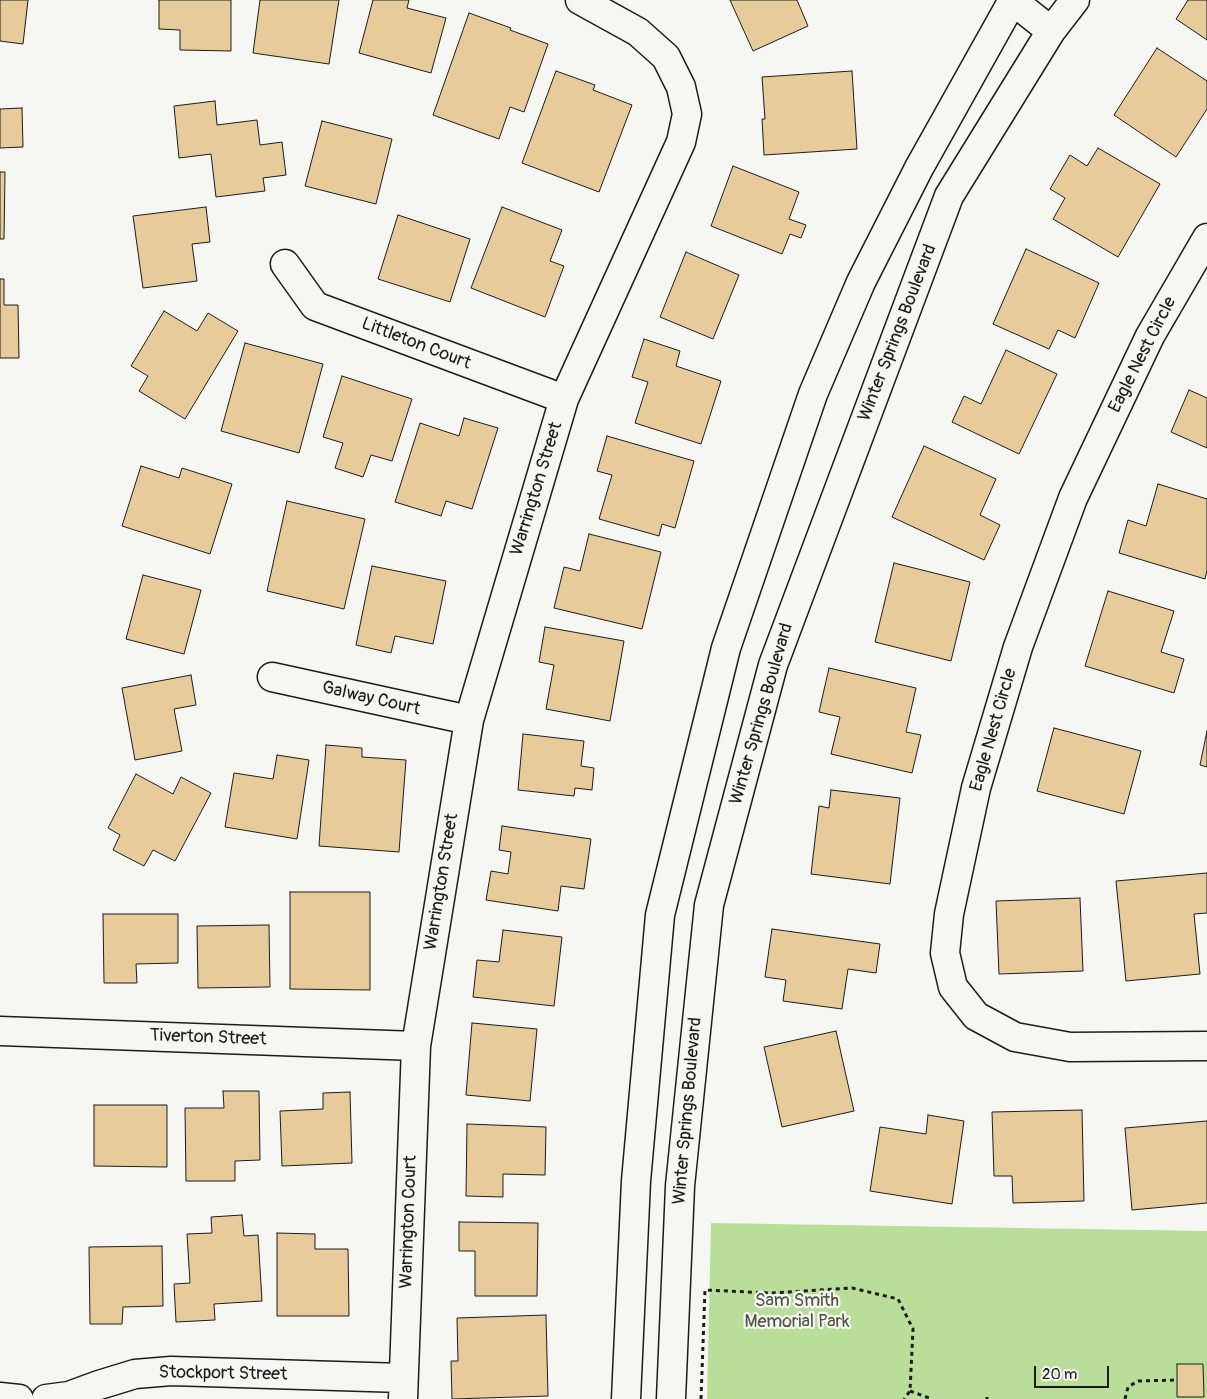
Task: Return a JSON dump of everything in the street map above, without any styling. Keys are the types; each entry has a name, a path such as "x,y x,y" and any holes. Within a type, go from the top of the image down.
{"street":[{"name":"Warrington Street","path":"416,1046 469,720 564,399 681,142 686,114 681,87 666,57 638,32 580,0"},
{"path":"626,1399 636,1181 660,915 726,648 813,394 861,282 919,168 1013,0 1051,32"},
{"name":"Winter Springs Boulevard","path":"671,1399 680,1186 709,905 773,665 949,196 1051,32 1075,0"},
{"name":"Eagle Nest Circle","path":"1207,238 1150,336 1073,498 1018,647 976,788 949,914 946,953 953,986 976,1016 1015,1037 1070,1048 1207,1046"},
{"name":"Littleton Court","path":"285,264 315,306 564,399"},
{"name":"Galway Court","path":"272,677 469,720"},
{"name":"Tiverton Street","path":"0,1031 416,1046"},
{"name":"Warrington Court","path":"403,1389 416,1046"},
{"name":"Stockport Street","path":"46,1399 69,1396 135,1374 171,1371 403,1389"},
{"path":"0,1397 19,1399"}],"path":[{"path":"701,1399 705,1290 770,1293 852,1288 898,1299 913,1329 910,1391 904,1399"},
{"path":"1125,1399 1128,1387 1138,1381 1177,1380"},
{"path":"910,1391 932,1399"}],"green space":[{"name":"Sam Smith Memorial Park","path":"711,1223 1207,1231 1207,1399 707,1399"}],"building":[{"path":"0,0 28,0 23,44 0,41"},
{"path":"159,0 231,0 231,51 180,50 180,30 159,29"},
{"path":"260,0 339,0 329,64 253,53"},
{"path":"373,0 409,0 407,8 446,18 431,73 359,53"},
{"path":"730,0 797,0 808,26 753,51"},
{"path":"1188,0 1207,0 1207,40 1176,19"},
{"path":"469,13 548,44 524,112 510,107 499,139 433,115"},
{"path":"1157,48 1207,81 1207,109 1176,157 1114,115"},
{"path":"556,71 595,85 593,90 632,105 599,192 522,163"},
{"path":"852,71 857,149 764,155 762,119 765,119 762,77"},
{"path":"215,101 217,125 257,120 260,145 282,142 286,175 263,178 265,191 216,197 211,154 179,158 174,106"},
{"path":"22,108 23,147 0,148 0,109"},
{"path":"322,121 392,139 376,204 305,186"},
{"path":"1098,148 1160,184 1118,257 1053,219 1065,198 1050,189 1070,155 1087,166"},
{"path":"733,166 799,192 789,219 806,225 801,238 790,234 782,254 711,226"},
{"path":"0,172 5,172 4,239 0,239"},
{"path":"206,207 210,242 192,244 197,281 143,288 133,216"},
{"path":"502,207 562,230 550,261 564,266 545,317 471,288"},
{"path":"398,215 470,239 450,302 378,279"},
{"path":"1026,249 1099,283 1075,338 1058,330 1049,349 993,324"},
{"path":"686,252 739,275 713,339 660,317"},
{"path":"0,279 4,279 4,305 18,305 19,358 0,358"},
{"path":"164,311 197,331 208,313 238,331 185,419 139,391 148,376 131,366"},
{"path":"644,339 680,351 676,366 721,381 701,444 635,423 648,382 632,377"},
{"path":"245,343 323,364 299,453 221,431"},
{"path":"1006,350 1057,374 1019,454 952,422 964,396 981,404"},
{"path":"342,376 412,399 392,461 371,455 363,477 335,468 343,443 323,437"},
{"path":"1189,390 1207,398 1207,448 1171,432"},
{"path":"464,418 498,428 472,509 446,501 441,516 395,502 420,423 459,436"},
{"path":"607,436 694,461 675,528 662,524 659,536 599,519 612,475 597,471"},
{"path":"924,446 996,479 980,515 1000,525 984,560 892,517"},
{"path":"141,466 179,478 182,468 232,484 210,554 122,526"},
{"path":"1158,484 1207,499 1207,570 1205,579 1119,553 1128,520 1146,526"},
{"path":"287,501 365,519 344,609 267,591"},
{"path":"589,534 661,552 642,629 554,608 564,567 580,571"},
{"path":"894,563 970,582 951,661 875,642"},
{"path":"372,566 446,581 433,644 395,636 391,653 356,645"},
{"path":"143,575 201,590 184,654 126,639"},
{"path":"1108,591 1174,611 1161,652 1184,659 1174,693 1085,666"},
{"path":"545,627 624,641 610,721 546,709 554,665 539,662"},
{"path":"829,668 916,688 906,732 921,735 912,773 831,754 840,717 819,712"},
{"path":"191,675 196,705 174,709 182,751 135,760 122,688"},
{"path":"1054,728 1141,751 1124,814 1037,791"},
{"path":"1207,731 1207,767 1200,765"},
{"path":"523,734 584,741 581,766 594,768 592,790 575,788 574,796 518,790"},
{"path":"326,745 362,748 362,757 406,760 399,852 319,846"},
{"path":"277,755 309,760 297,839 225,827 234,773 273,779"},
{"path":"136,774 173,794 181,777 211,793 175,861 153,850 144,866 113,850 120,835 108,828"},
{"path":"831,790 900,798 890,884 811,874 819,806 829,808"},
{"path":"502,826 591,839 584,889 561,886 558,911 486,900 491,871 508,874 511,852 499,850"},
{"path":"1207,873 1207,913 1194,914 1200,974 1126,981 1116,881"},
{"path":"290,892 370,892 370,990 290,989"},
{"path":"1080,898 1083,971 999,974 996,901"},
{"path":"103,914 178,914 178,963 136,964 137,983 104,983"},
{"path":"269,925 270,987 198,988 197,926"},
{"path":"772,929 880,944 876,973 848,969 842,1009 783,1001 786,980 765,977"},
{"path":"503,930 562,937 554,1006 473,997 477,960 499,962"},
{"path":"472,1023 537,1029 530,1101 466,1095"},
{"path":"836,1031 854,1111 782,1127 764,1047"},
{"path":"223,1091 259,1091 260,1160 235,1161 235,1181 186,1181 185,1108 224,1108"},
{"path":"350,1092 352,1163 282,1166 280,1111 323,1109 323,1093"},
{"path":"94,1105 167,1105 167,1167 94,1166"},
{"path":"1082,1110 1084,1201 1013,1203 1012,1176 994,1176 992,1112"},
{"path":"928,1115 964,1121 952,1204 870,1191 880,1127 926,1134"},
{"path":"1207,1121 1207,1203 1132,1210 1125,1128"},
{"path":"467,1124 546,1127 545,1175 503,1174 503,1197 466,1196"},
{"path":"242,1215 244,1236 258,1235 262,1301 214,1304 215,1320 176,1322 174,1284 190,1283 187,1234 212,1233 211,1217"},
{"path":"459,1222 538,1223 537,1296 475,1296 475,1251 459,1251"},
{"path":"277,1233 315,1234 315,1249 348,1249 349,1316 277,1316"},
{"path":"162,1246 163,1306 123,1307 122,1324 90,1324 89,1247"},
{"path":"546,1315 548,1396 452,1399 451,1361 458,1361 457,1318"},
{"path":"1177,1364 1203,1364 1204,1397 1177,1397"}]}
